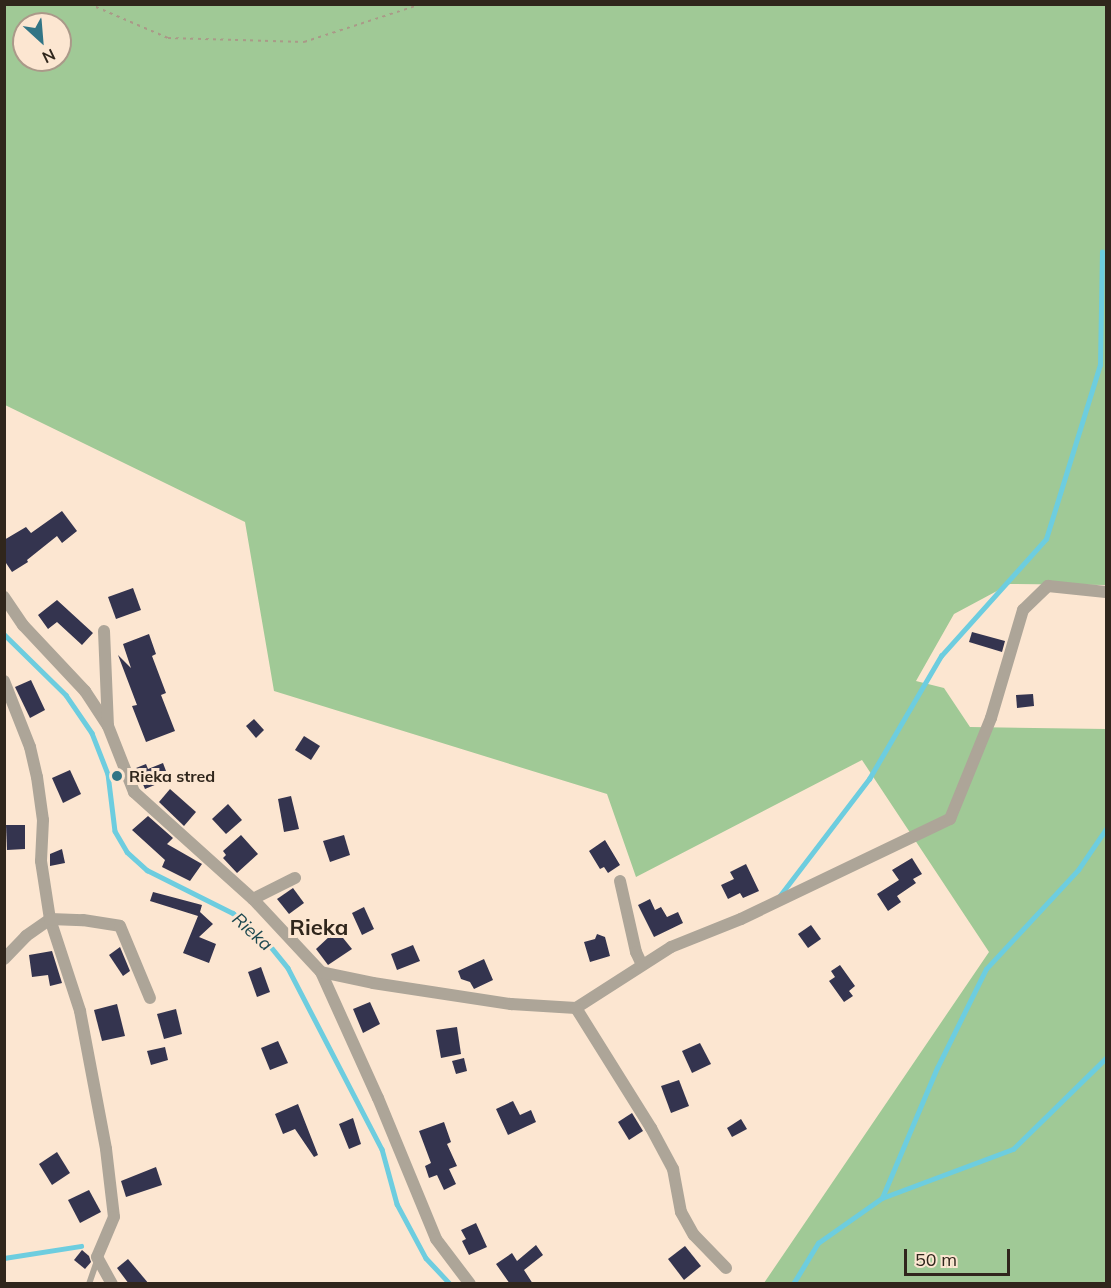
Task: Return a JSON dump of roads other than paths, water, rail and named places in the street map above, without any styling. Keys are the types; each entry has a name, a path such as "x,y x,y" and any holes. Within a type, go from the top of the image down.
{"street":[{"path":"321,972 374,983 500,1002 576,1008 671,946 741,919 950,819 990,718 1023,610 1048,586 1107,592"},
{"path":"4,597 23,625 85,691 108,726 134,792 253,899 321,972 378,1098 436,1239 470,1284"},
{"path":"104,631 108,726"},
{"path":"4,681 30,747 37,777 43,820 41,861 50,919 80,1011 106,1149 114,1217 97,1257 112,1284"},
{"path":"253,899 295,878"},
{"path":"620,881 636,952 642,965"},
{"path":"4,958 26,936 50,919 120,926 150,998"},
{"path":"576,1008 651,1128 673,1168 681,1212 694,1235 726,1268"}],"lane":[{"path":"89,1284 97,1257"}],"waterway":[{"path":"778,898 869,779 941,656 1046,539 1100,365 1102,252"},
{"name":"Rieka","path":"4,634 66,695 92,733 108,774 115,831 127,852 147,870 233,913 267,942 288,968 382,1149 397,1204 426,1258 450,1284"},
{"path":"793,1284 818,1243 882,1198 937,1068 986,969 1078,870 1106,829"},
{"path":"882,1198 1013,1149 1106,1058"},
{"path":"4,1258 81,1246"}],"place":[{"name":"Rieka stred","path":"117,776"}],"district":[{"name":"Rieka","path":"319,928"}]}
